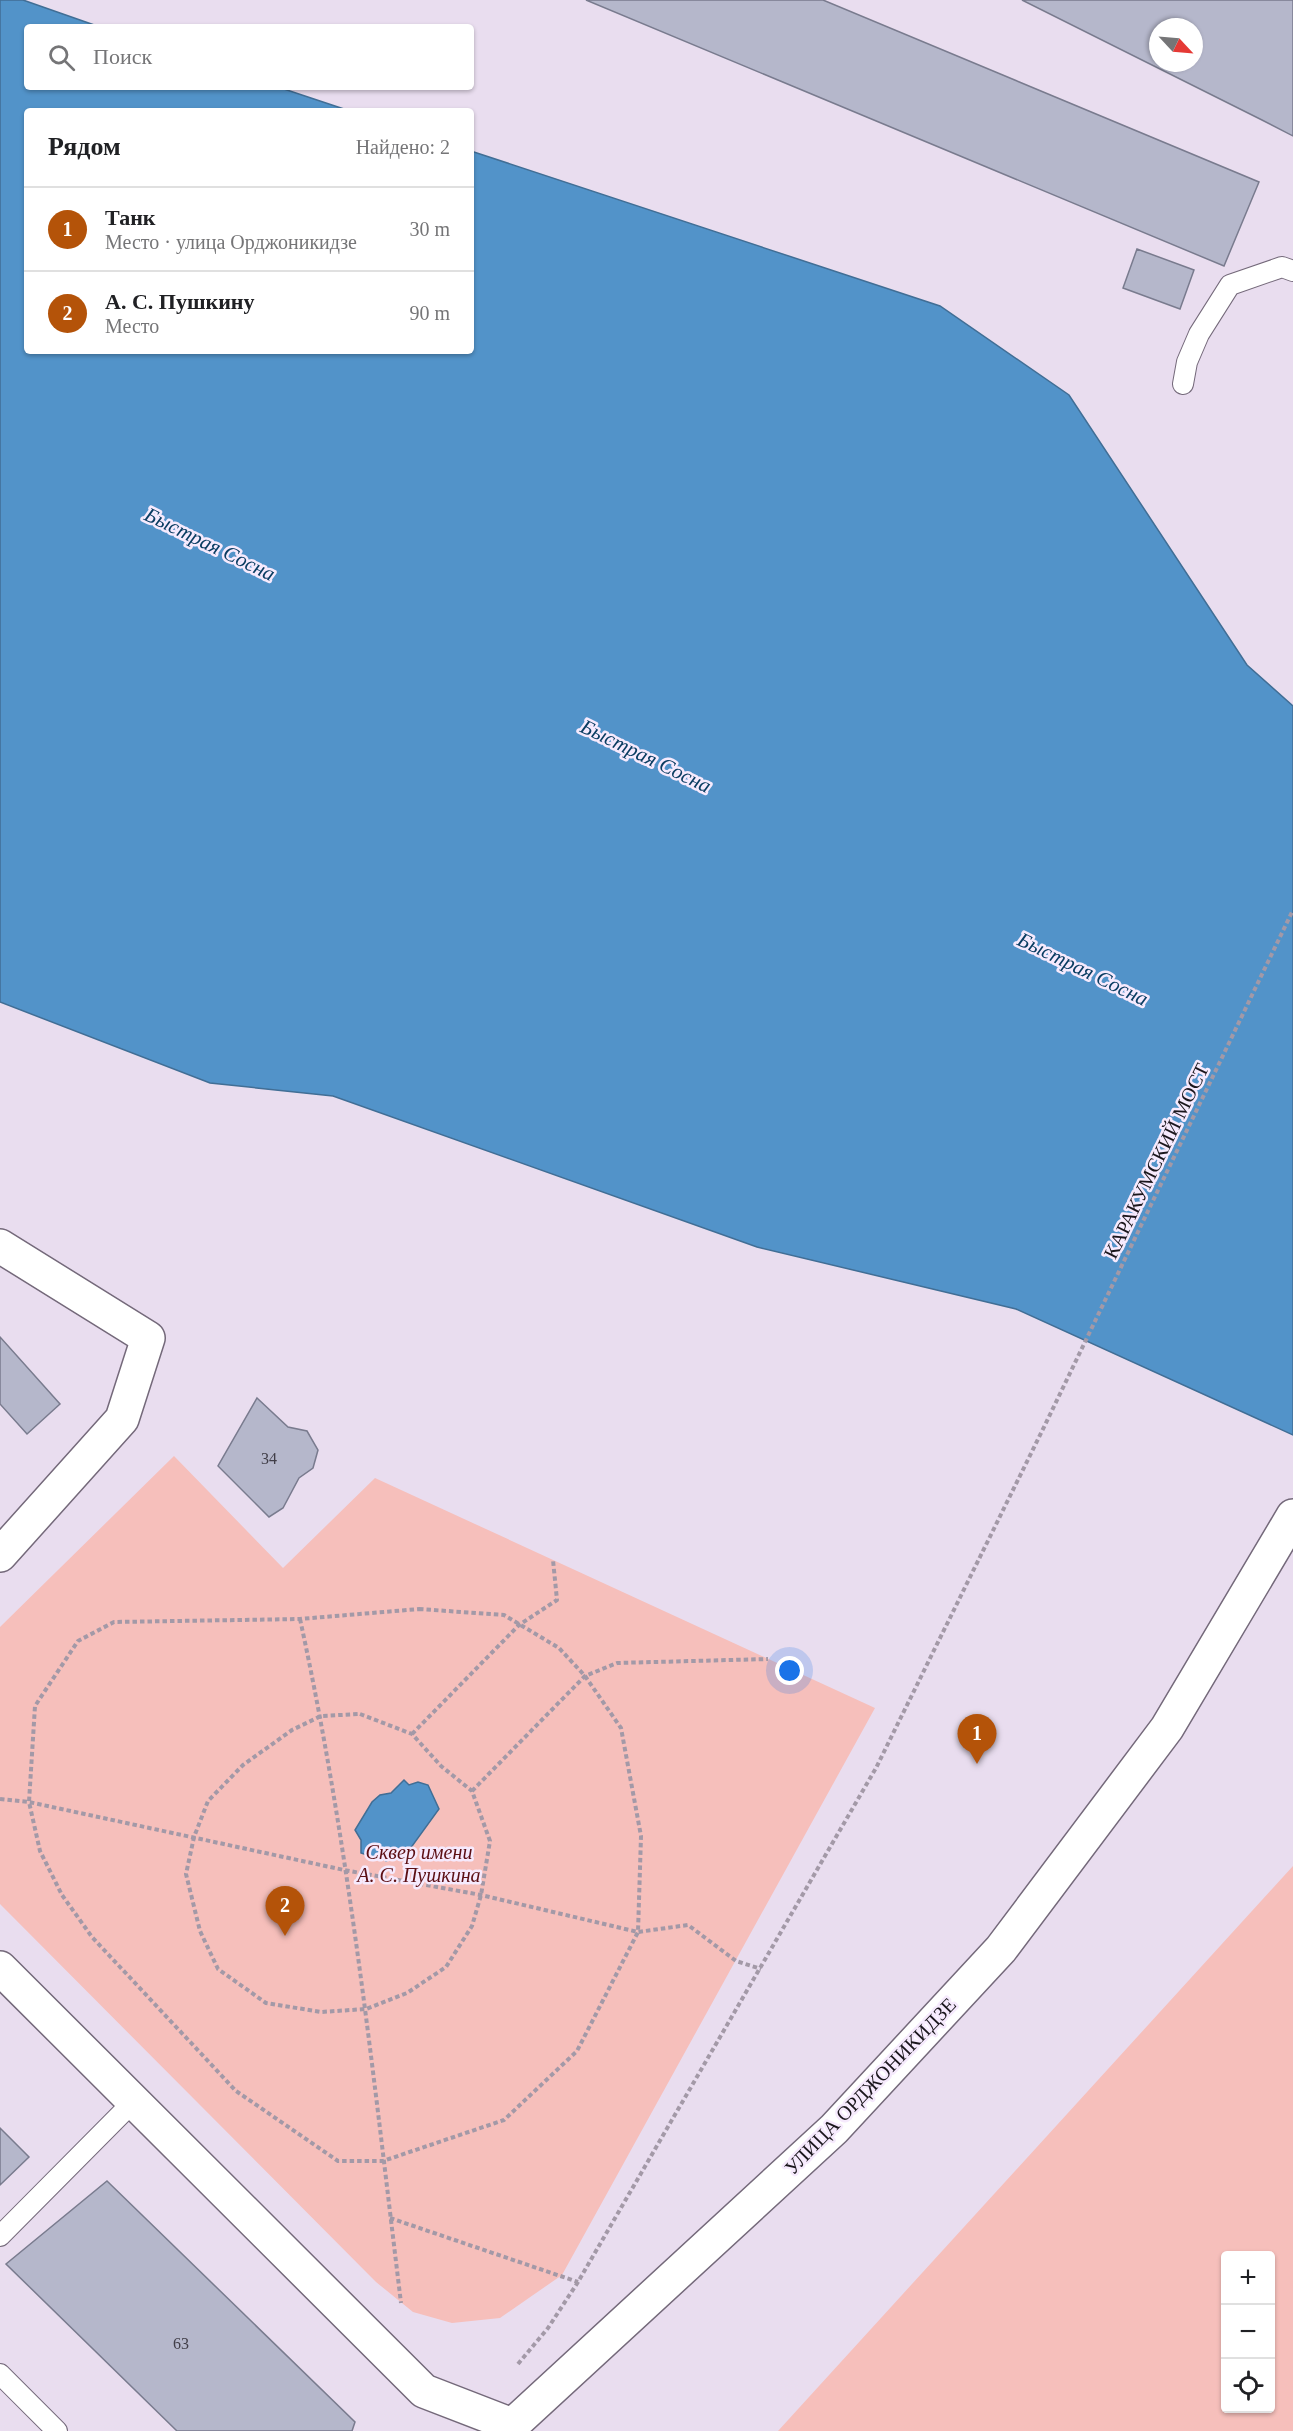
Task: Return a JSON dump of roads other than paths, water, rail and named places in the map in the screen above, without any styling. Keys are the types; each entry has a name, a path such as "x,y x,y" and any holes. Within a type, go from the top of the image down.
{"main road":[{"path":"0,1246 148,1338 122,1419 0,1555"},
{"name":"УЛИЦА ОРДЖОНИКИДЗЕ","path":"509,2428 850,2112 1001,1949 1167,1728 1293,1516"},
{"path":"0,1968 135,2100 424,2391 478,2411 509,2428"}],"lane":[{"path":"1183,384 1188,362 1199,334 1230,285 1282,267 1293,271"},
{"path":"0,2236 135,2100"},
{"path":"0,2374 57,2431"}],"water":[{"name":"Быстрая Сосна","path":"0,0 23,0 91,24 24,24 24,90 287,90 341,108 24,108 24,354 474,354 474,152 940,306 1069,395 1247,665 1293,706 1293,1435 1016,1309 757,1247 333,1096 210,1083 0,1002"},
{"path":"404,1780 409,1785 418,1782 428,1785 439,1809 410,1849 386,1861 379,1855 373,1857 361,1853 361,1840 355,1830 372,1802 380,1795 391,1793"}],"place":[{"name":"Танк","path":"977,1764"},
{"name":"А. С. Пушкину","path":"285,1936"}],"park label":[{"name":"Сквер имени А. С. Пушкина","path":"419,1864"}]}
